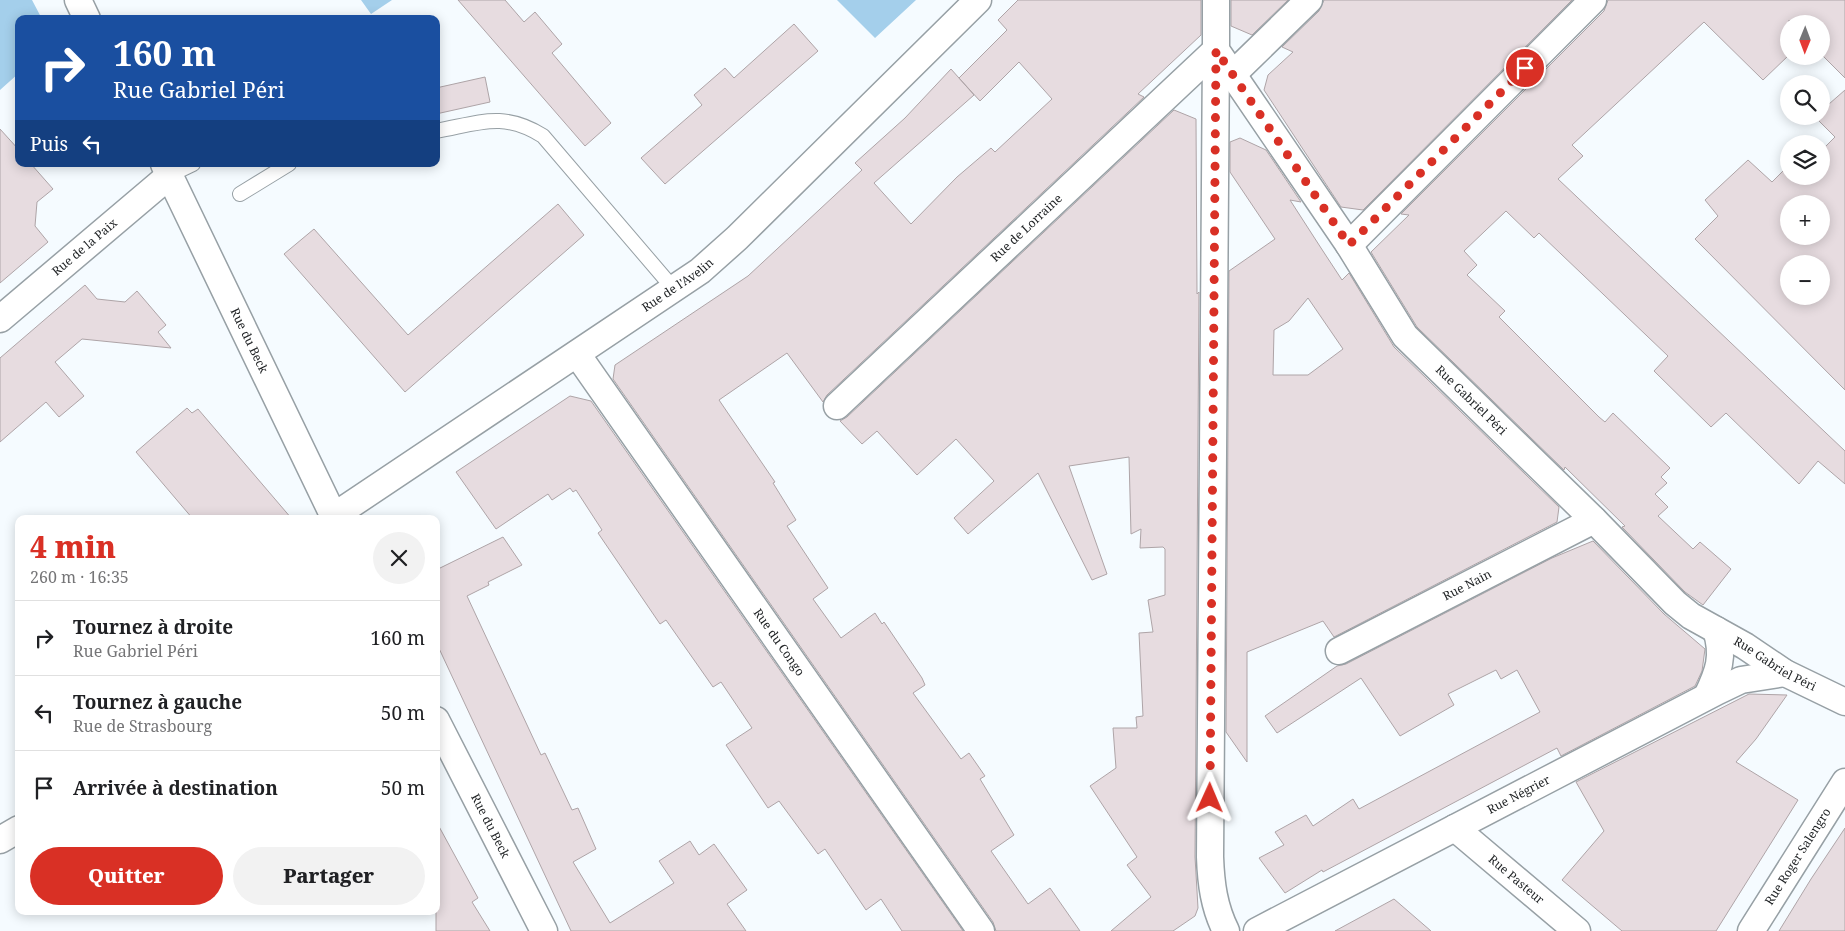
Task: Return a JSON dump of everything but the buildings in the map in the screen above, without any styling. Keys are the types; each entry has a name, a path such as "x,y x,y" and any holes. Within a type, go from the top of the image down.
{"street":[{"name":"Rue de l'Avelin","path":"338,515 700,271 737,238 978,0"},
{"path":"1216,0 1210,857 1212,893 1216,911 1226,931"},
{"path":"1233,74 1309,0"},
{"path":"1349,245 1592,0"},
{"name":"Rue Gabriel Péri","path":"1216,50 1349,245 1405,336 1594,520 1675,604 1691,616 1745,646 1785,673 1845,702"},
{"name":"Rue de Lorraine","path":"837,406 1216,50"},
{"name":"Rue de la Paix","path":"0,319 167,170"},
{"name":"Rue du Beck","path":"167,170 333,515"},
{"name":"Rue du Congo","path":"577,354 981,931"},
{"name":"Rue Nain","path":"1339,651 1594,520"},
{"path":"1707,696 1720,668 1722,654 1716,630"},
{"name":"Rue Négrier","path":"1257,931 1707,696 1741,680 1785,673"},
{"name":"Rue du Beck","path":"440,728 544,931"},
{"name":"Rue Roger Salengro","path":"1751,931 1845,782"},
{"name":"Rue Pasteur","path":"1455,828 1577,931"},
{"path":"0,840 15,831"}],"lane":[{"path":"440,130 499,119 525,124 543,136 673,288"},
{"path":"167,170 180,167"},
{"path":"240,194 284,167"}],"shaded area":[{"path":"0,0 32,0 40,15 15,15 15,77 0,90"},
{"path":"361,0 392,0 371,14"},
{"path":"837,0 916,0 875,38"}],"route":[{"path":"1210,798 1216,50 1349,245 1525,68"}]}
